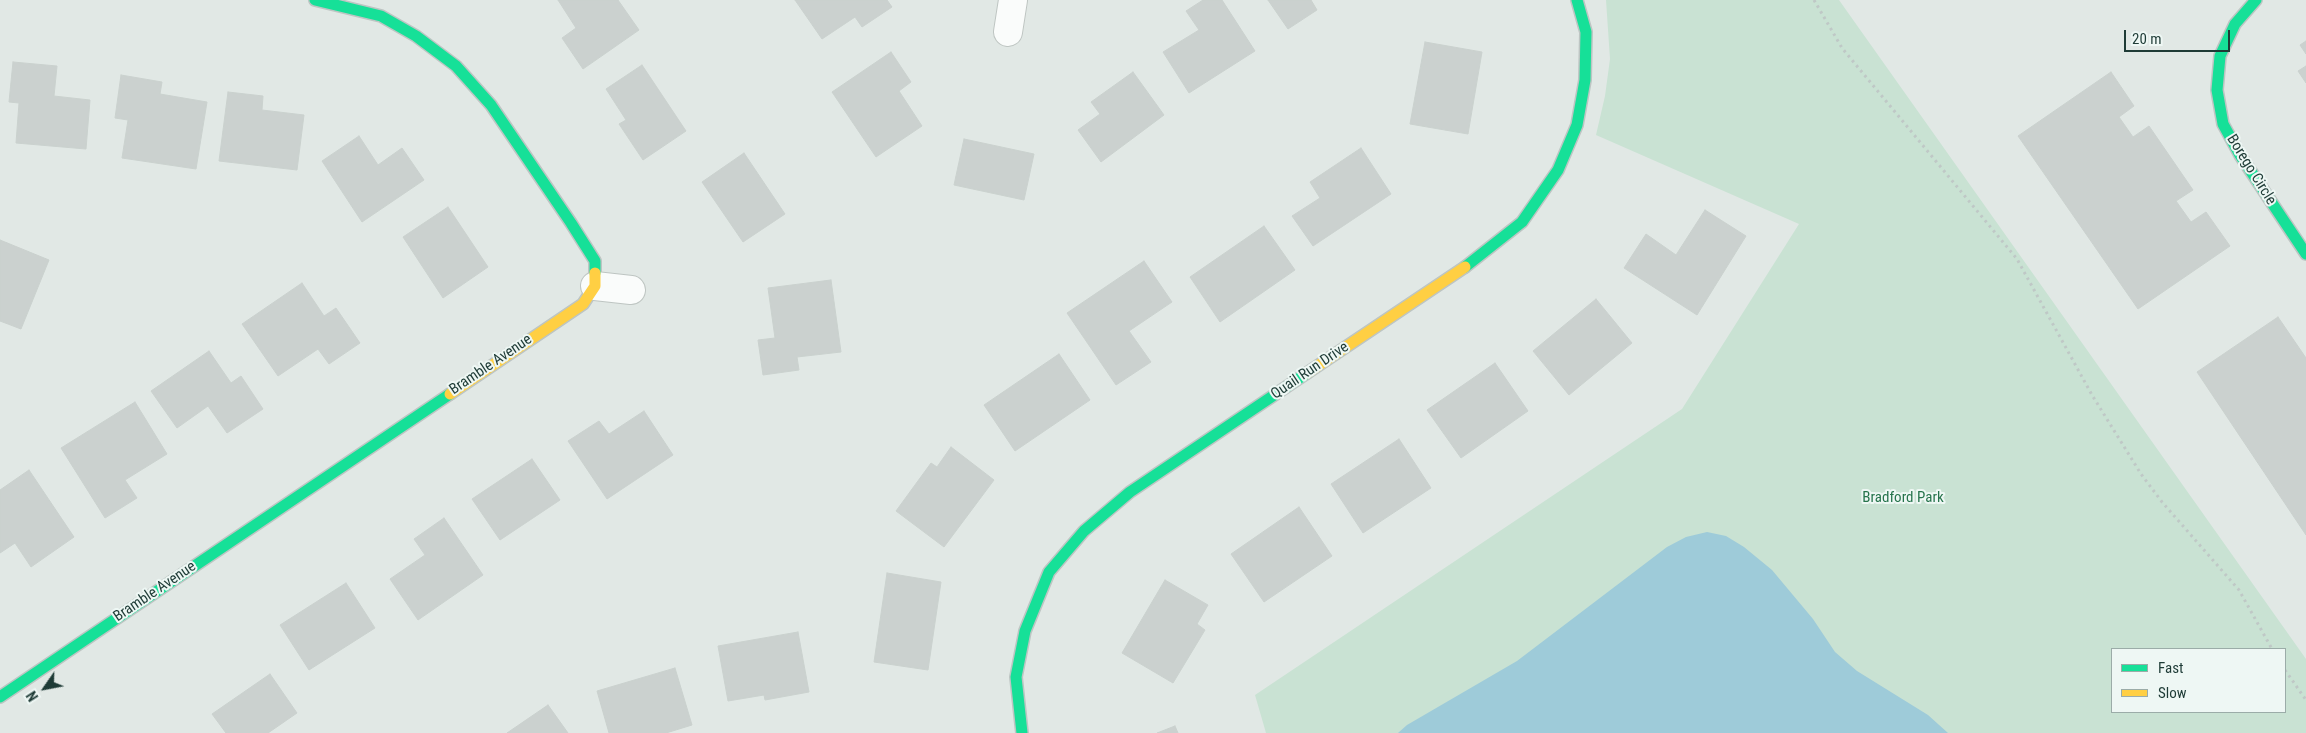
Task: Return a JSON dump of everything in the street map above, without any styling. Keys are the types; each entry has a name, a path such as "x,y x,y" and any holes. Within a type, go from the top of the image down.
{"street":[{"path":"315,0 381,16 416,36 456,66 491,105 572,223 594,261 595,286 631,290"},
{"path":"1008,32 1013,0"},
{"name":"Quail Run Drive","path":"1022,733 1016,677 1025,630 1049,572 1084,531 1130,492 1478,258 1522,222 1558,170 1577,125 1585,80 1586,32 1577,0"},
{"name":"Borego Circle","path":"2256,0 2235,24 2220,56 2216,90 2223,124 2240,155 2306,254"},
{"name":"Bramble Avenue","path":"0,697 583,304 595,286"}],"path":[{"path":"1814,0 1842,48 2017,259 2092,395 2141,474 2162,502 2239,590 2271,648"},
{"path":"2286,671 2306,700"}],"green space":[{"name":"Bradford Park","path":"1606,0 1839,0 2306,659 2306,733 1266,733 1255,695 1682,409 1799,224 1596,135 1605,96 1610,59"}],"water":[{"path":"1707,532 1726,536 1744,547 1772,570 1813,619 1835,652 1857,671 1928,715 1948,733 1398,733 1407,725 1517,661 1667,547 1686,537"}],"building":[{"path":"558,0 618,0 639,30 583,69 562,38 576,28"},
{"path":"795,0 887,0 892,7 862,27 855,17 822,39"},
{"path":"1203,0 1222,0 1255,51 1189,93 1163,52 1199,30 1186,11"},
{"path":"1268,0 1311,0 1317,10 1288,29"},
{"path":"2306,41 2306,54 2300,45"},
{"path":"1425,42 1482,52 1468,134 1410,124"},
{"path":"891,52 911,82 899,91 922,126 876,157 832,92"},
{"path":"13,62 57,66 54,96 90,100 86,149 16,143 19,103 9,102"},
{"path":"642,65 686,131 643,160 619,124 626,120 606,89"},
{"path":"2306,66 2306,83 2298,71"},
{"path":"1133,72 1164,115 1101,162 1078,130 1100,114 1091,102"},
{"path":"2111,72 2134,106 2119,117 2133,137 2149,126 2193,190 2176,201 2191,222 2206,212 2230,246 2138,309 2018,136"},
{"path":"121,75 162,82 160,94 207,102 196,169 122,158 128,120 115,118"},
{"path":"228,92 263,96 262,110 304,115 297,170 219,161"},
{"path":"359,136 378,165 402,148 424,180 362,222 322,161"},
{"path":"964,139 1034,154 1024,200 954,185"},
{"path":"1361,148 1391,194 1313,246 1292,216 1320,198 1310,182"},
{"path":"744,153 785,214 743,242 702,182"},
{"path":"448,207 488,267 443,298 403,237"},
{"path":"1705,210 1746,236 1697,315 1624,268 1646,234 1676,255"},
{"path":"1264,226 1295,270 1220,322 1190,277"},
{"path":"0,240 49,260 21,329 0,321"},
{"path":"1144,261 1172,302 1129,331 1151,362 1116,385 1067,313"},
{"path":"831,280 841,352 797,357 799,370 763,375 758,340 775,338 768,288"},
{"path":"302,283 324,316 336,308 360,343 329,364 318,349 278,376 242,324"},
{"path":"1596,299 1632,343 1569,395 1533,351"},
{"path":"2278,317 2306,358 2306,535 2197,372"},
{"path":"209,351 231,383 241,376 263,409 227,433 208,406 177,428 151,391"},
{"path":"1059,354 1090,400 1015,451 984,405"},
{"path":"1495,363 1528,411 1461,458 1427,410"},
{"path":"135,402 167,454 125,480 137,498 105,518 61,448"},
{"path":"644,411 673,455 607,499 568,441 599,421 609,434"},
{"path":"1399,439 1431,488 1363,533 1331,484"},
{"path":"951,447 994,480 944,547 896,511 931,463 937,467"},
{"path":"532,459 560,500 500,540 472,499"},
{"path":"29,470 74,537 31,567 15,543 0,553 0,490"},
{"path":"1299,507 1332,556 1264,602 1231,554"},
{"path":"444,518 483,575 418,620 390,579 425,555 414,539"},
{"path":"887,573 941,582 928,670 874,662"},
{"path":"1165,580 1208,605 1197,624 1205,630 1173,683 1122,653"},
{"path":"346,583 375,628 309,670 280,625"},
{"path":"798,632 809,692 765,700 764,695 728,701 718,646"},
{"path":"675,668 692,725 666,733 609,733 597,691"},
{"path":"270,674 297,713 268,733 226,733 212,714"},
{"path":"548,705 568,733 507,733"},
{"path":"1175,726 1178,733 1157,733"}],"traffic: fast":[{"path":"315,0 381,16 416,36 456,66 491,105 571,223 595,261 595,273"},
{"path":"1465,267 1522,222 1558,170 1577,125 1585,80 1586,32 1577,0"},
{"path":"2256,0 2235,24 2220,56 2217,90 2223,124 2240,155 2306,254"},
{"path":"1022,733 1016,677 1025,631 1049,572 1084,531 1130,492 1307,373"},
{"path":"0,697 450,394"}],"traffic: slow":[{"path":"1307,373 1465,267"},
{"path":"450,394 583,304 595,286 595,273"}]}
